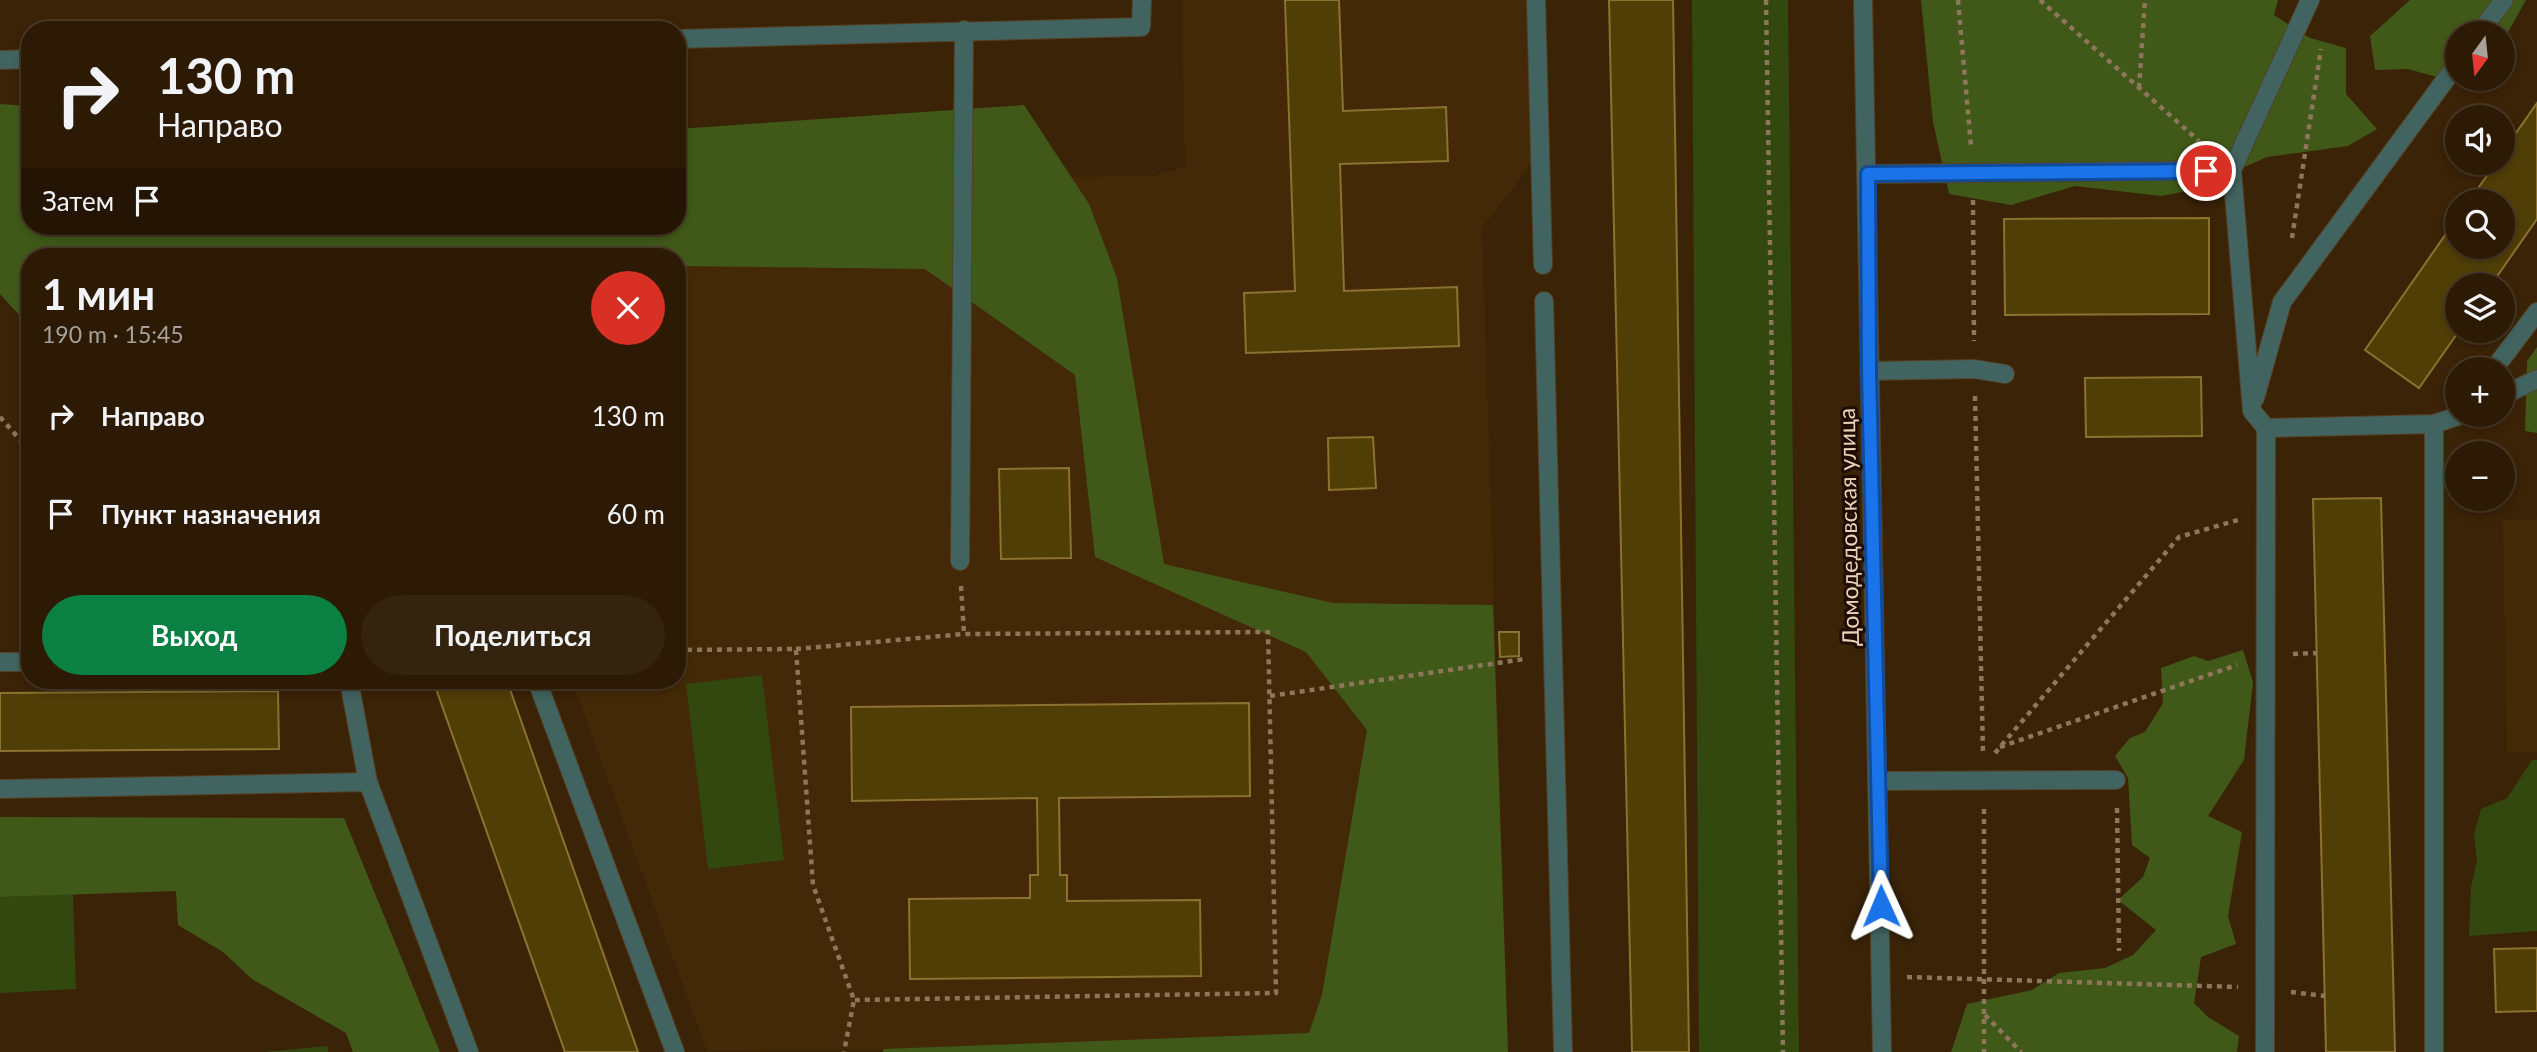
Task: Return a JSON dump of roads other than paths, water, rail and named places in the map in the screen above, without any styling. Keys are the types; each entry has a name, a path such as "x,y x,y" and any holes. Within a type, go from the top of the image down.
{"street":[{"path":"686,39 1141,27 1142,0"},
{"path":"1536,0 1544,265"},
{"name":"Домодедовская улица","path":"1863,0 1882,1052"},
{"path":"2264,1052 2266,428 2252,411 2232,170 2310,0"},
{"path":"2488,21 2504,0"},
{"path":"960,561 964,30"},
{"path":"0,60 21,59"},
{"path":"2252,411 2282,302 2445,80"},
{"path":"1868,174 2232,170"},
{"path":"1544,301 1563,1052"},
{"path":"2503,357 2537,312"},
{"path":"1869,371 1974,369 2005,374"},
{"path":"2515,390 2537,379"},
{"path":"2266,428 2434,424 2445,420"},
{"path":"2434,424 2434,1052"},
{"path":"0,662 21,662"},
{"path":"351,689 368,782 469,1052"},
{"path":"540,689 675,1052"},
{"path":"1879,781 2116,780"},
{"path":"0,789 368,782"}]}
